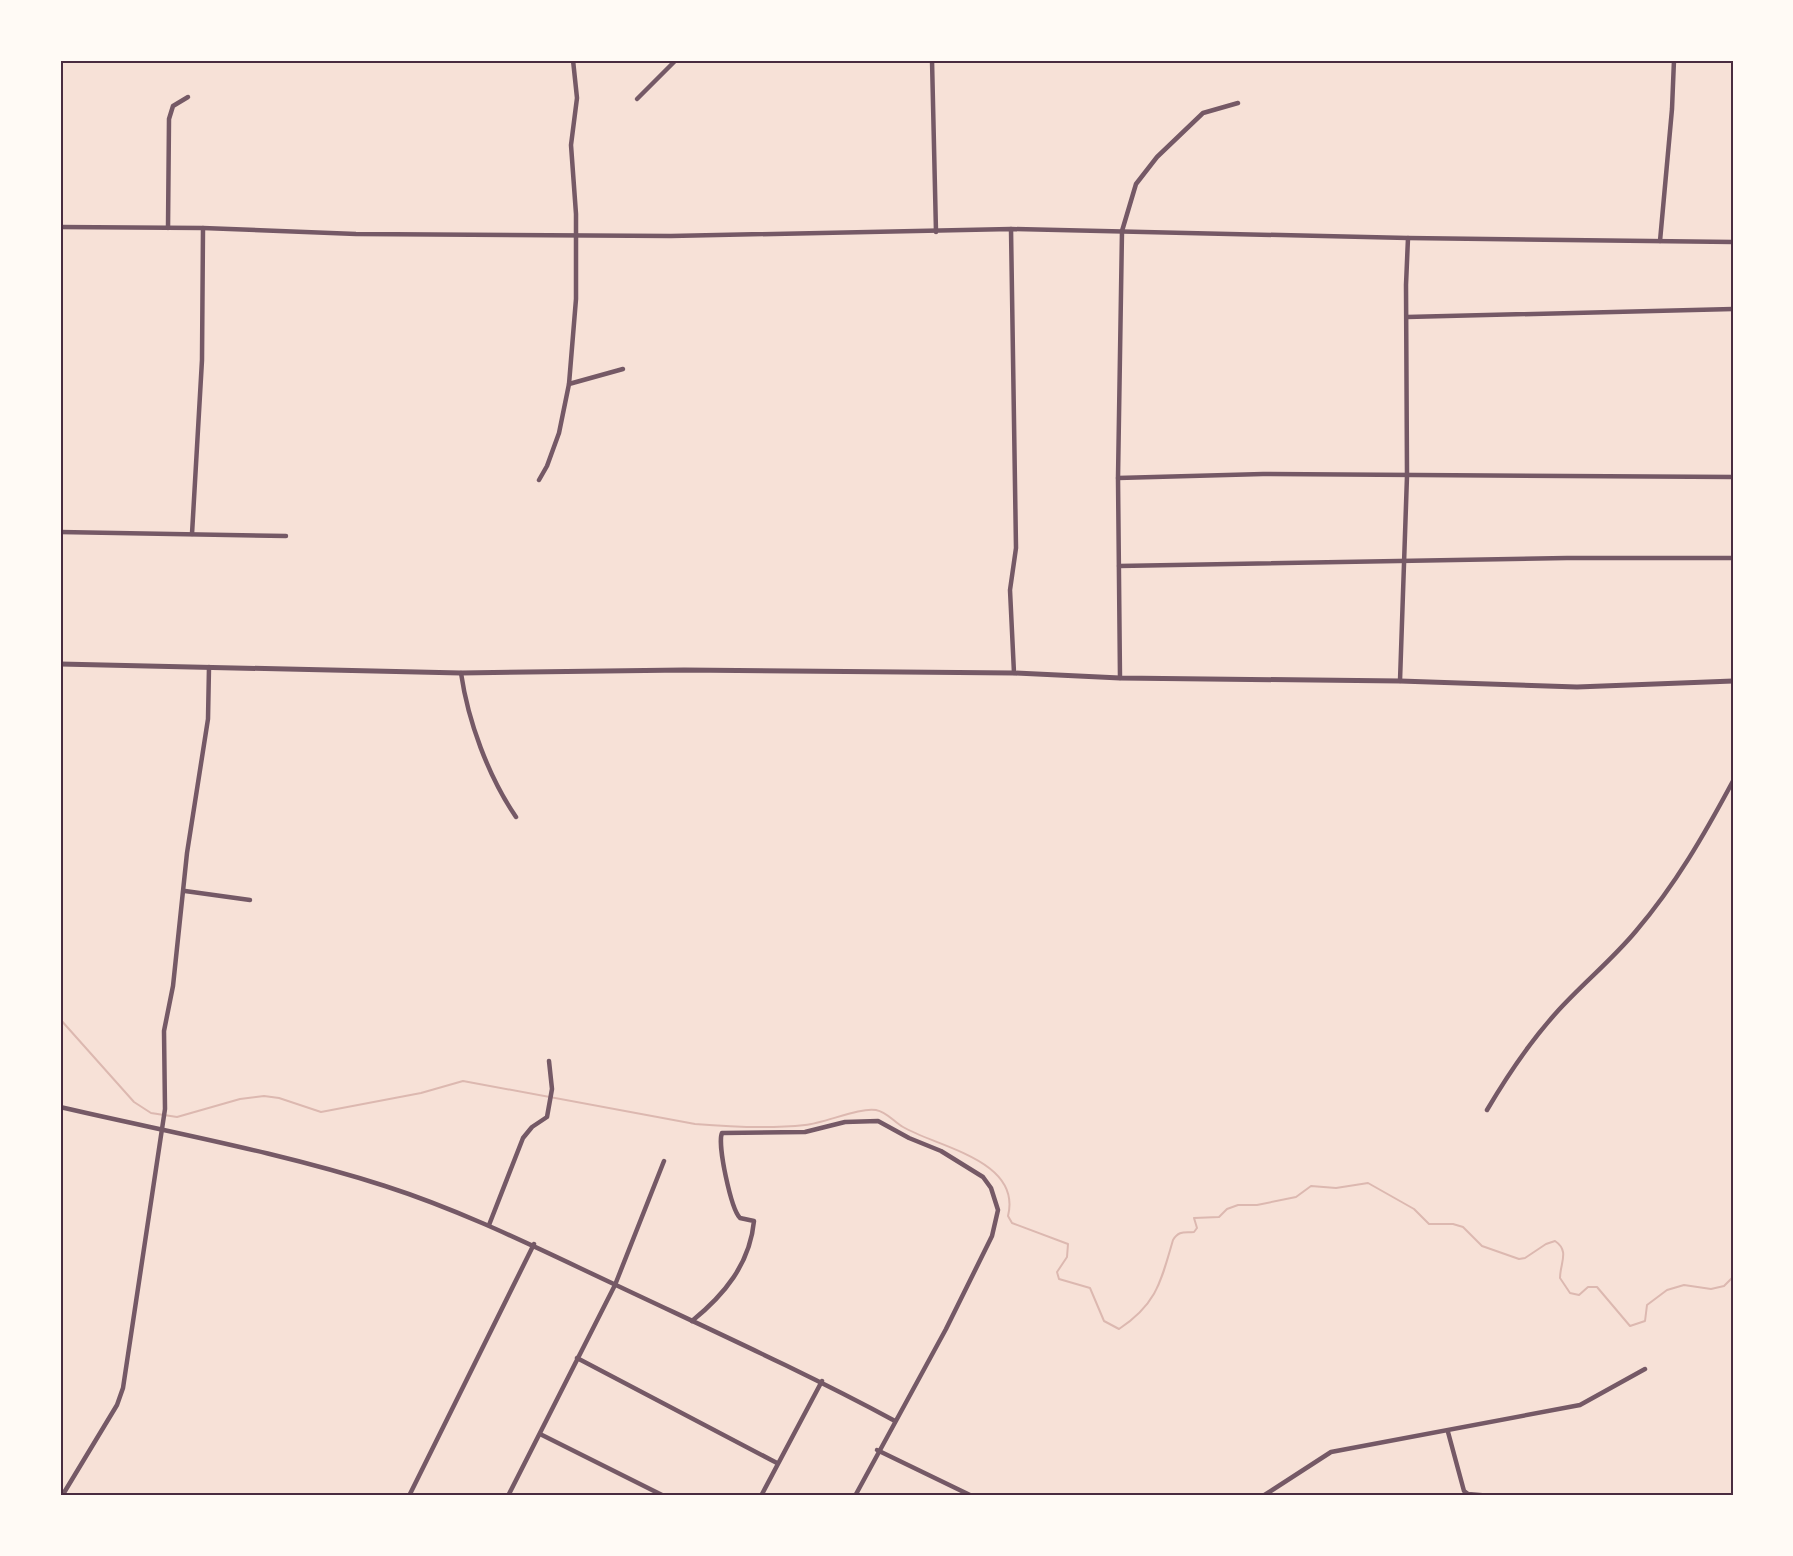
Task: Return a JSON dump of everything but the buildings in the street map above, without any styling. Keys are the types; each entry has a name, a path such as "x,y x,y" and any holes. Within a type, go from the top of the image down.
{"street":[{"path":"538,480 548,466 559,433 569,384 576,299 571,145 577,98 573,60"},
{"path":"637,99 676,60"},
{"path":"932,60 936,232"},
{"path":"1660,241 1674,60"},
{"path":"168,228 169,119 173,106 188,97"},
{"path":"1120,678 1118,478 1122,231 1136,184 1157,157 1203,113 1238,103"},
{"path":"60,228 203,228 356,234 575,236 1011,229 1408,238 1733,242"},
{"path":"192,534 202,360 203,228"},
{"path":"1011,229 1016,548 1010,594 1014,673"},
{"path":"1400,681 1407,476 1408,238"},
{"path":"1407,317 1733,309"},
{"path":"569,384 623,369"},
{"path":"1118,478 1263,474 1733,477"},
{"path":"60,532 286,537"},
{"path":"1119,566 1733,558"},
{"path":"60,664 461,673 661,670 1014,673 1120,678 1400,681 1577,687 1733,681"},
{"path":"62,1496 117,1405 123,1388 165,1109 164,1031 185,891 187,852 208,719 208,667"},
{"path":"461,673 465,700 496,782 516,817"},
{"path":"1487,1110 1520,1057 1548,1022 1635,933 1665,894 1697,849 1733,781"},
{"path":"185,891 250,900"},
{"path":"489,1226 523,1138 532,1127 547,1117 552,1089 549,1061"},
{"path":"60,1107 296,1161 384,1186 534,1244 615,1285 822,1381 895,1421"},
{"path":"692,1321 731,1284 753,1234 754,1221 740,1218 733,1203 721,1147 722,1133 805,1132 845,1122 874,1121 941,1151 988,1182 999,1218 946,1329 878,1450 855,1496"},
{"path":"508,1496 615,1285 664,1161"},
{"path":"409,1496 534,1244"},
{"path":"577,1358 777,1463"},
{"path":"1263,1496 1331,1452 1448,1432 1584,1404 1645,1369"},
{"path":"761,1496 822,1381"},
{"path":"1448,1432 1464,1491 1468,1494 1491,1496"},
{"path":"540,1434 664,1496"},
{"path":"878,1450 972,1496"}],"waterway":[{"path":"60,1019 134,1102 151,1113 177,1117 240,1099 264,1096 279,1098 321,1112 421,1093 463,1081 695,1124 750,1127 791,1126 813,1124 861,1111 880,1111 903,1127 974,1158 990,1169 1002,1181 1009,1197 1008,1216 1012,1223 1068,1244 1067,1257 1057,1272 1059,1279 1090,1288 1104,1321 1119,1329 1132,1320 1150,1301 1161,1280 1173,1240 1180,1233 1194,1232 1197,1228 1194,1218 1219,1217 1227,1209 1238,1205 1257,1205 1296,1197 1311,1186 1336,1188 1368,1183 1414,1209 1429,1224 1453,1224 1463,1227 1482,1246 1519,1259 1555,1241 1560,1245 1563,1253 1560,1278 1570,1293 1579,1295 1588,1287 1597,1287 1630,1326 1645,1321 1647,1305 1667,1290 1684,1285 1711,1289 1724,1286 1733,1277"}]}
